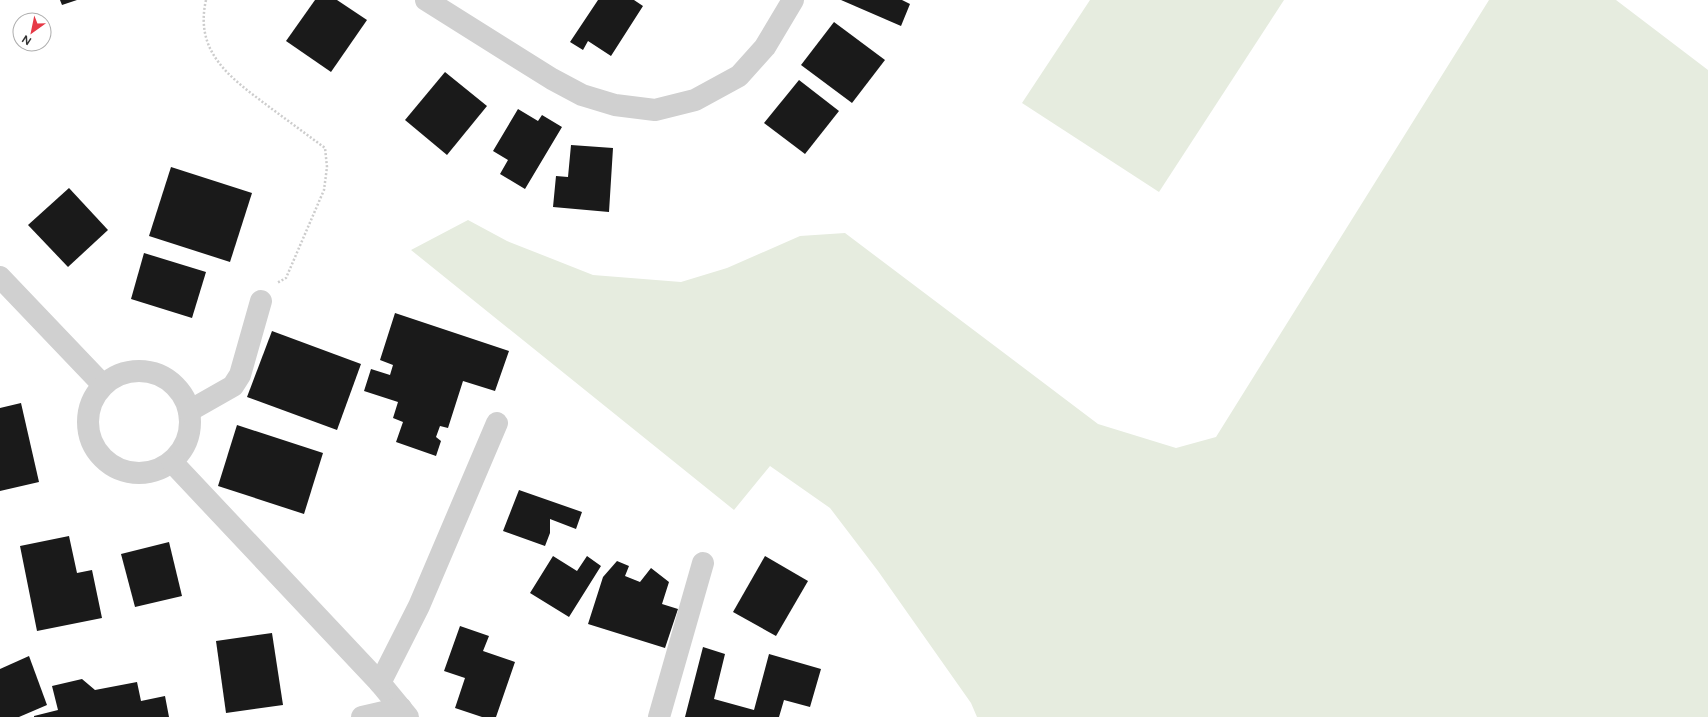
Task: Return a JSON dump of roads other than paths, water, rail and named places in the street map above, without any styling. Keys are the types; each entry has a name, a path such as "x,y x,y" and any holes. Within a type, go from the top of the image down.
{"street":[{"path":"426,0 552,79 582,96 615,106 655,110 696,100 739,76 765,47 793,0"},
{"path":"0,277 103,385"},
{"path":"189,411 224,392 233,386 237,381 261,300"},
{"path":"132,371 149,371 164,377 177,388 186,401 189,411 189,434 183,449 172,462 159,470 143,474 127,472 113,467 100,456 92,443 87,428 88,412 93,397 103,385 122,374 132,371"},
{"path":"380,683 419,606 497,423"},
{"path":"172,462 380,683 404,713"},
{"path":"659,717 703,563"},
{"path":"362,717 404,713"}]}
